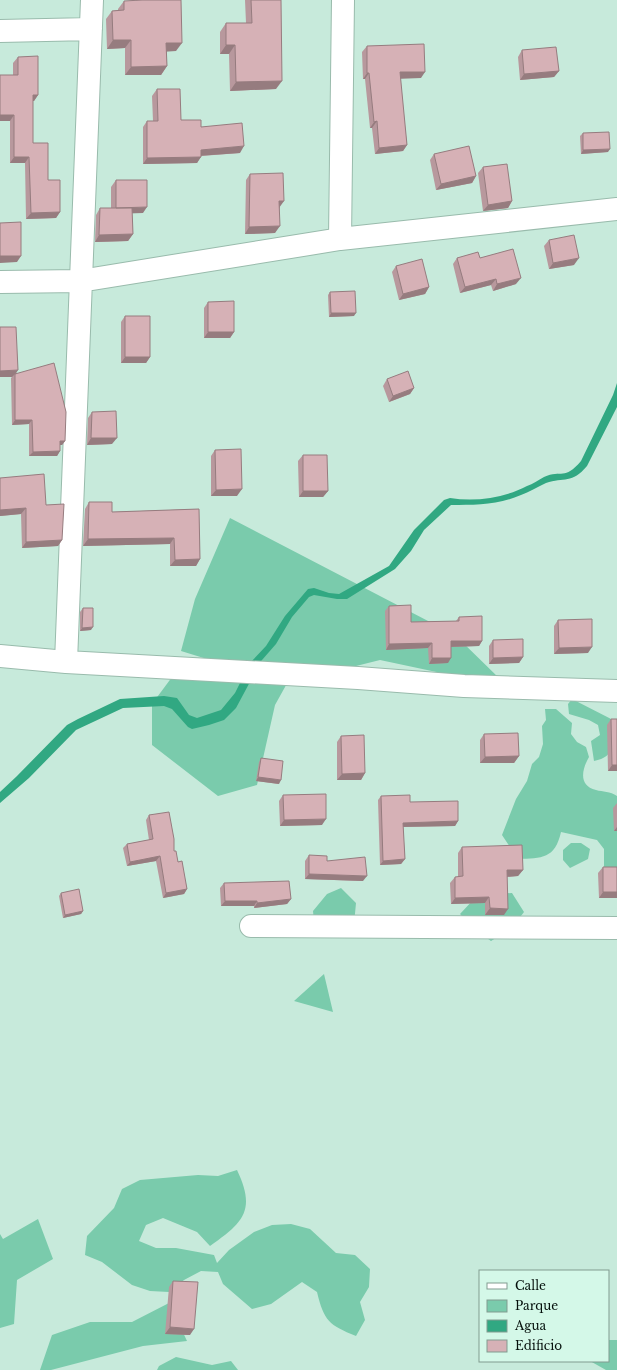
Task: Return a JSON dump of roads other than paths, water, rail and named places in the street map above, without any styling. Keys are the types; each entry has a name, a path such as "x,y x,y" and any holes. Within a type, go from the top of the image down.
{"street":[{"path":"66,662 92,0"},
{"path":"340,239 343,0"},
{"path":"0,31 91,29"},
{"path":"0,282 80,282 340,239 617,209"},
{"path":"0,656 66,662 464,686 617,691"},
{"path":"251,926 617,928"}],"water":[{"path":"617,383 617,407 587,466 582,472 572,478 546,483 524,494 504,501 495,503 451,505 424,530 411,551 395,569 347,599 337,599 314,595 309,597 292,617 276,644 255,668 250,663 266,646 285,616 308,589 314,588 329,593 339,594 389,566 414,530 444,500 450,498 470,500 509,494 544,477 571,471 581,461 613,395"},
{"path":"242,679 251,680 236,708 224,720 209,725 192,729 188,727 172,709 164,706 123,708 76,730 29,778 0,803 0,792 67,725 78,719 120,699 164,696 177,698 189,715 197,718 221,710 235,693"}]}
